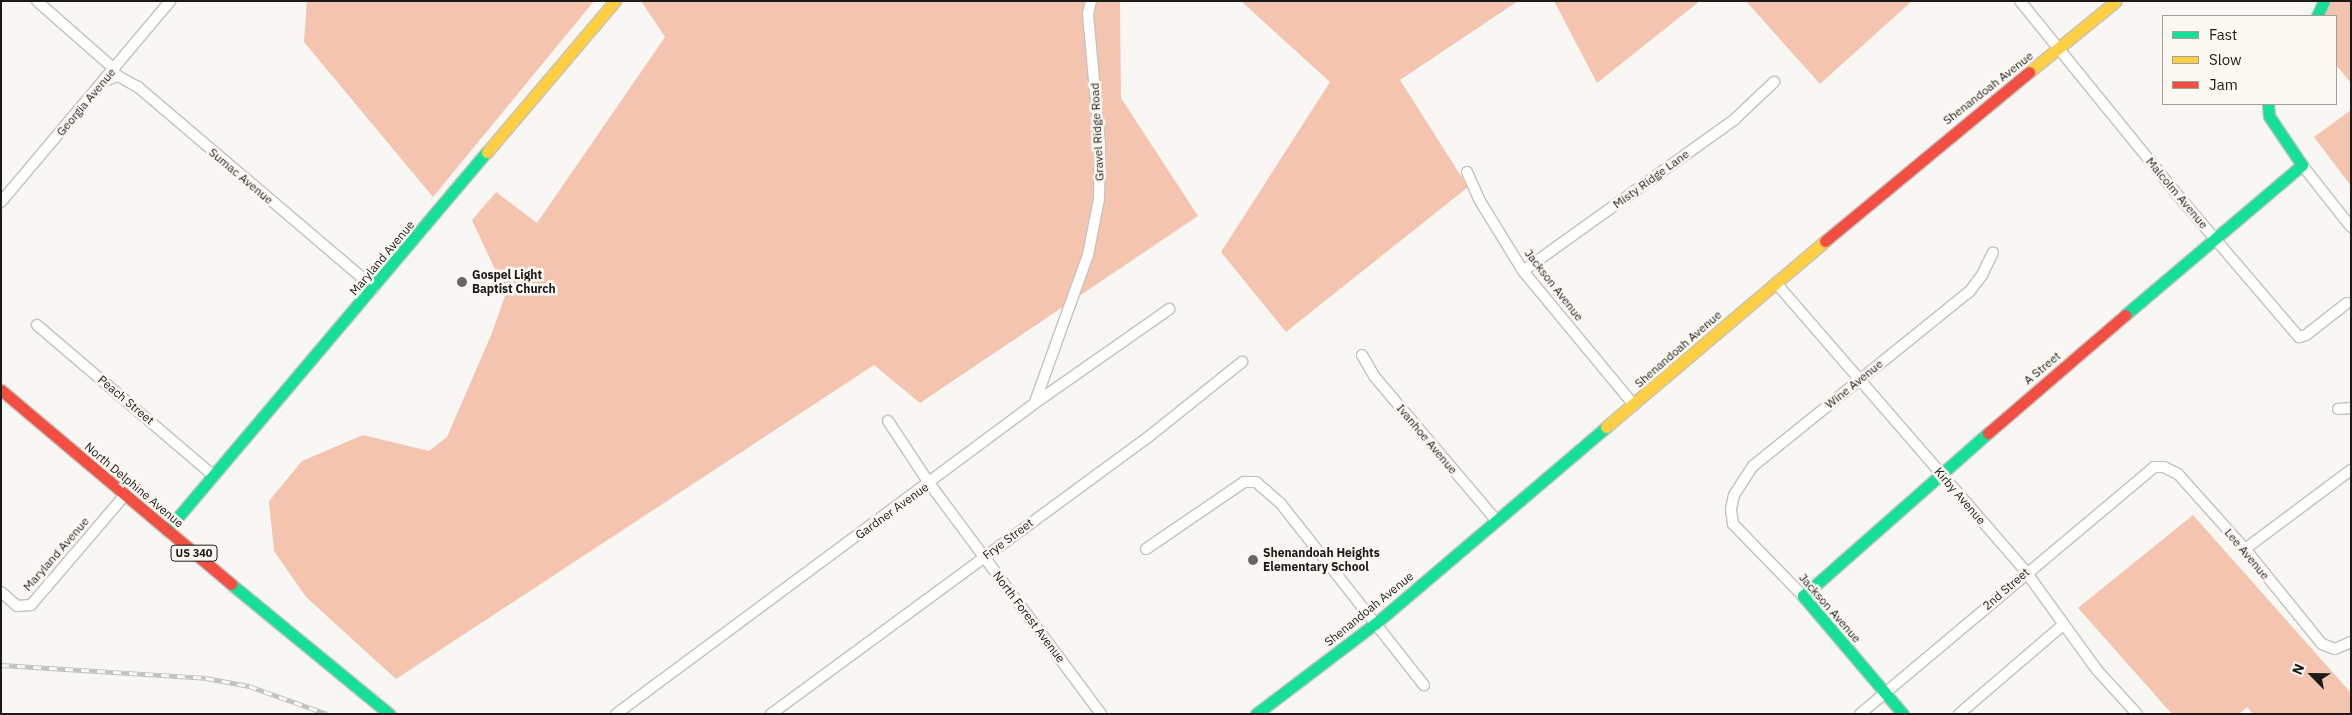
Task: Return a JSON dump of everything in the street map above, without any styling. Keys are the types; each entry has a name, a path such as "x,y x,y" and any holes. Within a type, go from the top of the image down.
{"street":[{"path":"37,1 114,69"},
{"name":"Georgia Avenue","path":"1,202 170,1"},
{"name":"Maryland Avenue","path":"167,530 374,288 615,1"},
{"name":"Gravel Ridge Road","path":"1035,403 1075,297 1094,231 1100,180 1098,120 1089,35 1091,1"},
{"name":"Malcolm Avenue","path":"2020,1 2299,337 2306,336 2347,303"},
{"name":"Shenandoah Avenue","path":"1260,712 1376,623 1927,154 2116,1"},
{"path":"2317,15 2324,1"},
{"name":"Sumac Avenue","path":"104,81 118,76 138,88 374,288"},
{"name":"Misty Ridge Lane","path":"1523,271 1735,119 1774,82"},
{"path":"2268,105 2269,116 2302,166 2351,227"},
{"name":"A Street","path":"1803,596 1942,477 2013,410 2302,166"},
{"name":"Jackson Avenue","path":"1467,172 1480,200 1523,271 1634,405"},
{"name":"Wine Avenue","path":"1733,524 1733,499 1751,468 1970,291 1982,275 1993,252"},
{"name":"Kirby Avenue","path":"1776,283 2026,572 2096,670 2137,714"},
{"name":"Gardner Avenue","path":"616,714 929,484 1035,403 1169,309"},
{"name":"Peach Street","path":"37,325 214,476"},
{"name":"Ivanhoe Avenue","path":"1362,354 1374,376 1497,521"},
{"name":"Frye Street","path":"771,714 1194,403 1242,362"},
{"name":"North Delphine Avenue","path":"1,390 328,666 389,714"},
{"path":"2338,409 2351,408"},
{"name":"North Forest Avenue","path":"888,421 929,484 1101,714"},
{"name":"Lee Avenue","path":"2154,467 2164,467 2178,474 2245,549 2322,644 2335,649 2351,642"},
{"name":"2nd Street","path":"1860,714 2026,572 2154,467"},
{"path":"2245,549 2351,470"},
{"path":"1146,549 1244,482 1256,482 1281,504 1424,685"},
{"name":"Maryland Avenue","path":"1,592 17,606 31,605 125,495"},
{"name":"Jackson Avenue","path":"1733,524 1803,596 1903,714"},
{"path":"1960,714 2063,625"}],"shaded area":[{"path":"307,1 594,1 433,197 304,42"},
{"path":"641,1 1120,1 1121,98 1198,216 920,403 874,365 396,679 306,597 274,551 269,501 302,461 363,435 429,451 447,437 492,333 506,293 472,220 496,192 537,223 665,37"},
{"path":"1241,1 1518,1 1400,80 1468,187 1286,332 1221,252 1330,82"},
{"path":"1554,1 1700,1 1597,83"},
{"path":"1746,1 1912,1 1820,84"},
{"path":"2332,1 2351,1 2351,83 2337,66 2337,15 2325,15"},
{"path":"2351,110 2351,186 2314,137"},
{"path":"2193,515 2351,693 2351,714 2253,714 2247,707 2239,714 2172,714 2078,608"}],"railway":[{"path":"1,665 206,678 249,686 327,714"}],"traffic: fast":[{"path":"2317,15 2324,1"},
{"path":"2125,315 2302,165 2269,116 2268,105"},
{"path":"167,530 487,152"},
{"path":"1256,714 1376,623 1606,427"},
{"path":"1903,714 1803,596 1988,433"},
{"path":"231,584 389,714"}],"traffic: slow":[{"path":"487,152 615,1"},
{"path":"2029,72 2116,1"},
{"path":"1606,427 1825,241"}],"traffic: jam":[{"path":"1825,241 2029,72"},
{"path":"1988,433 2125,315"},
{"path":"1,390 231,584"}],"place":[{"name":"Gospel Light Baptist Church","path":"462,282"},
{"name":"Shenandoah Heights Elementary School","path":"1253,560"}]}
